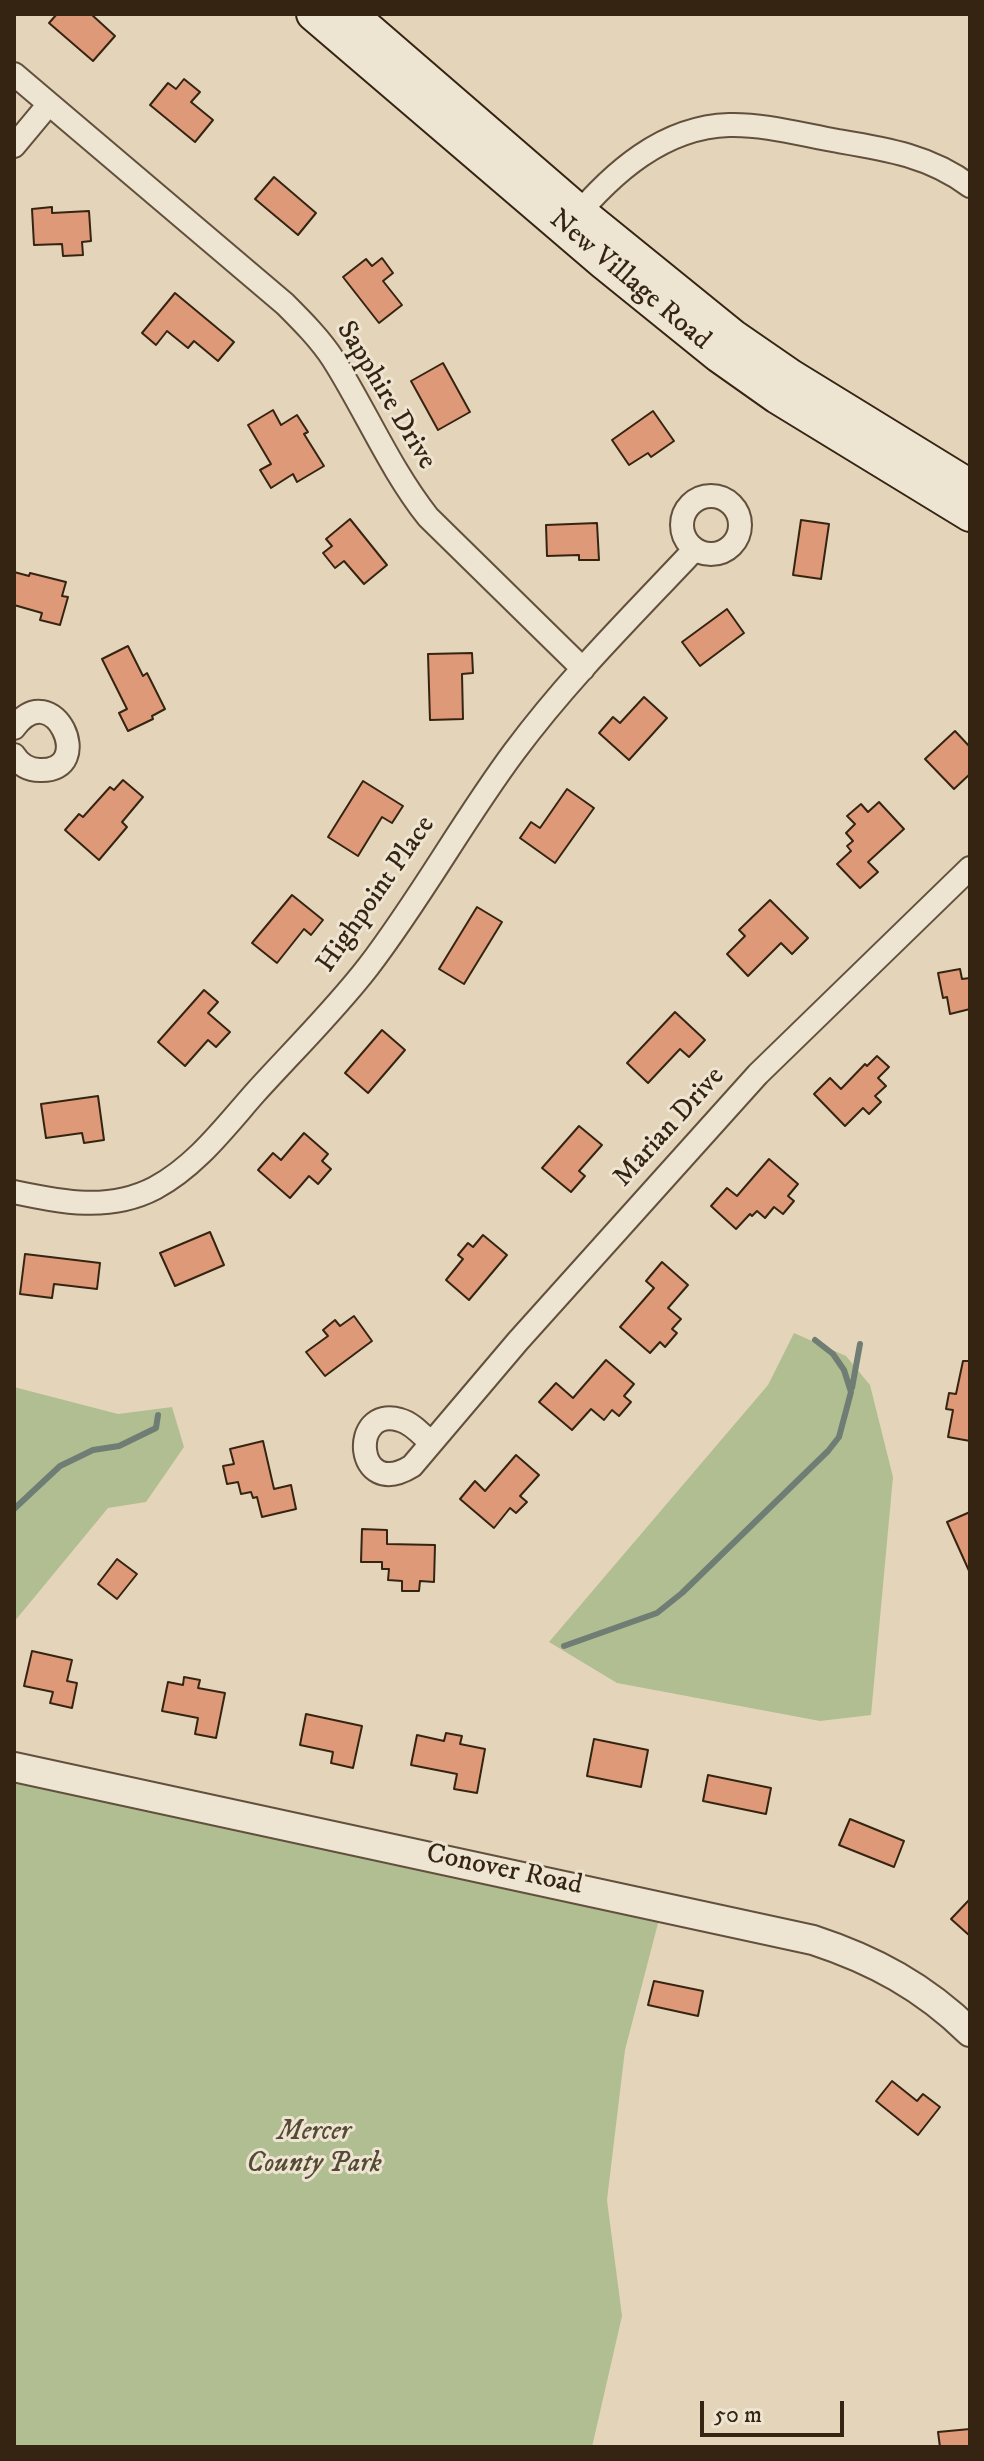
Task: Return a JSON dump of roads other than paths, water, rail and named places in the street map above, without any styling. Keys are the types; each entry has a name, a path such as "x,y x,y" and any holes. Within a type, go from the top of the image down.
{"main road":[{"name":"New Village Road","path":"313,14 573,220 733,336 804,384 970,486"},
{"name":"New Village Road","path":"351,14 719,356 777,397 970,515"}],"street":[{"name":"Sapphire Drive","path":"14,74 285,304 312,332 333,359 407,491 428,517 583,669"},
{"path":"14,146 49,104"},
{"path":"573,220 636,158 657,144 704,127 758,127 901,152 930,162 970,186"},
{"name":"Highpoint Place","path":"14,1192 70,1204 100,1204 127,1199 152,1189 193,1162 367,969 483,795 534,726 695,549"},
{"path":"14,728 25,717 41,713 53,717 61,723 68,736 68,750 55,767 46,771 31,770 14,755"},
{"name":"Marian Drive","path":"430,1442 758,1074 970,868"},
{"name":"Conover Road","path":"14,1767 813,1940 890,1970 948,2011 970,2032"}],"waterway":[{"path":"564,1646 657,1613 682,1593 828,1451 839,1437 851,1392 844,1370 833,1354 815,1340"},
{"path":"852,1388 860,1344"},
{"path":"14,1509 60,1466 93,1450 119,1446 156,1428 158,1415"}],"park label":[{"name":"Mercer County Park","path":"314,2149"}]}
